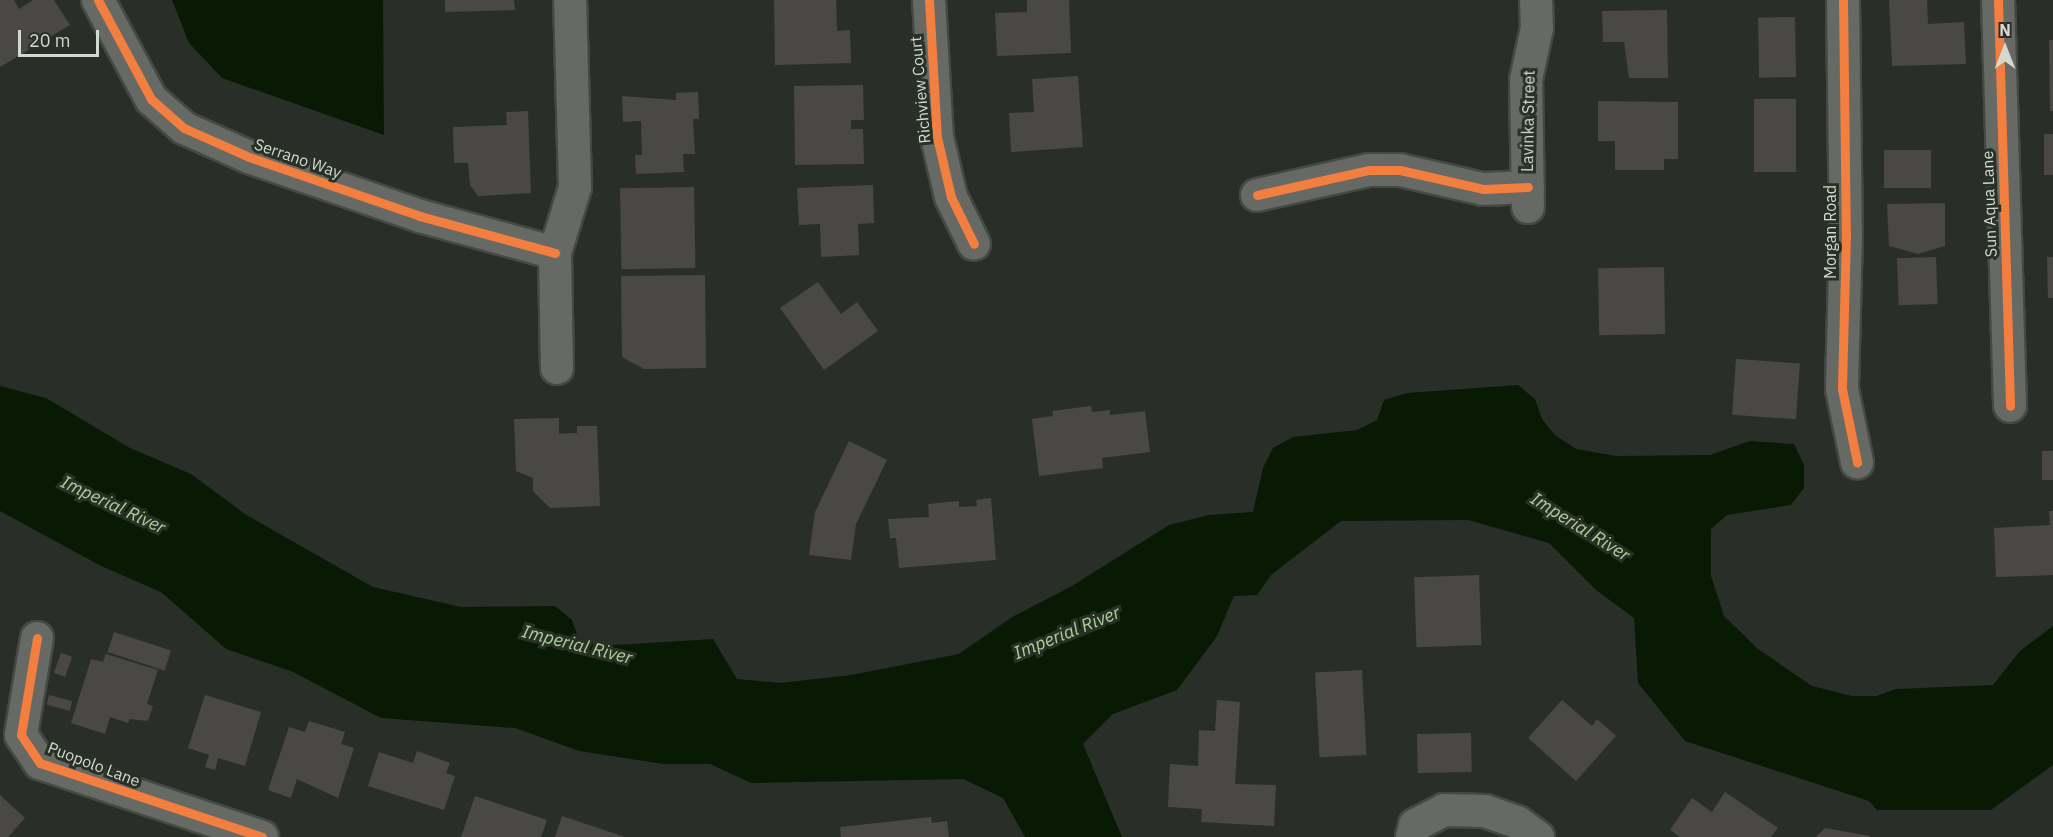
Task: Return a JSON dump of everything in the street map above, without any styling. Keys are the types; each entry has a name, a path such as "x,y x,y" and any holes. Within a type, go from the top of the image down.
{"street":[{"name":"Serrano Way","path":"98,0 151,99 184,128 249,157 420,216 555,253"},
{"path":"557,368 555,253 575,187 570,0"},
{"name":"Richview Court","path":"929,0 937,138 951,196 974,244"},
{"name":"Lavinka Street","path":"1257,195 1369,170 1400,170 1528,197 1526,80 1537,28 1536,0"},
{"name":"Morgan Road","path":"1843,0 1846,234 1842,388 1857,462"},
{"name":"Sun Aqua Lane","path":"1998,0 2010,406"},
{"name":"Puopolo Lane","path":"37,638 21,735 40,763 262,837"},
{"path":"1412,837 1415,825 1444,810 1485,811 1517,822 1538,837"}],"water":[{"path":"172,0 383,0 384,135 222,78 189,43"},
{"name":"Imperial River","path":"1518,385 1535,399 1542,419 1555,435 1576,449 1616,456 1710,455 1750,441 1794,444 1804,465 1804,488 1791,505 1727,515 1711,529 1711,576 1724,616 1758,649 1812,686 1852,696 1876,696 1896,689 1993,685 2020,651 2053,626 2053,765 1991,810 1877,810 1869,801 1685,741 1638,683 1634,618 1596,590 1549,543 1468,520 1341,521 1271,575 1257,595 1234,596 1217,636 1177,690 1113,714 1083,744 1122,837 1025,837 1003,798 963,779 751,783 710,764 663,764 579,751 515,728 381,718 293,672 226,649 161,592 101,566 0,511 0,386 46,398 130,448 191,474 245,514 373,587 461,607 555,606 572,620 579,640 599,646 713,639 737,679 780,683 851,675 959,654 1012,617 1072,586 1169,525 1209,515 1253,512 1263,468 1273,448 1293,437 1357,430 1377,420 1384,400 1407,393"}],"building":[{"path":"0,0 14,0 19,9 33,0 54,0 70,25 0,67"},
{"path":"445,0 514,0 515,10 445,12"},
{"path":"774,0 836,0 837,31 850,30 851,63 775,65"},
{"path":"1027,0 1069,0 1071,53 997,56 995,13 1027,12"},
{"path":"1889,0 1927,0 1928,24 1964,22 1966,64 1892,66"},
{"path":"1667,10 1668,78 1629,78 1624,42 1603,42 1602,11"},
{"path":"1795,17 1796,77 1759,78 1758,18"},
{"path":"2049,40 2053,40 2053,111 2050,111"},
{"path":"1078,76 1083,147 1011,152 1009,113 1034,112 1032,79"},
{"path":"863,85 864,120 851,120 851,129 863,129 864,164 795,165 794,86"},
{"path":"698,92 699,119 693,119 695,154 683,154 684,172 636,174 635,155 642,155 641,121 623,122 622,96 676,100 676,93"},
{"path":"1754,99 1796,99 1796,172 1754,172"},
{"path":"1598,101 1678,102 1678,159 1664,159 1664,170 1615,170 1615,141 1598,141"},
{"path":"528,111 531,193 478,196 470,185 468,163 454,163 453,127 507,125 506,112"},
{"path":"2044,134 2053,134 2053,175 2044,175"},
{"path":"1884,150 1931,150 1931,188 1884,188"},
{"path":"873,185 874,223 858,224 859,255 821,257 820,224 799,225 797,188"},
{"path":"694,187 695,268 621,269 620,188"},
{"path":"1945,203 1945,246 1918,254 1889,246 1887,204"},
{"path":"1936,257 1938,304 1899,305 1897,258"},
{"path":"2047,257 2053,257 2053,298 2048,298"},
{"path":"1664,267 1665,334 1599,335 1598,268"},
{"path":"705,275 706,368 644,369 622,357 621,276"},
{"path":"818,282 841,314 857,302 878,331 824,370 780,308"},
{"path":"1736,359 1800,363 1796,419 1732,415"},
{"path":"1091,406 1092,412 1110,410 1110,415 1145,411 1150,452 1102,458 1103,468 1039,476 1032,419 1053,416 1052,411"},
{"path":"559,418 559,434 577,433 577,426 597,426 600,506 550,508 533,491 533,478 516,471 514,419"},
{"path":"849,441 887,460 856,524 851,560 809,555 815,512"},
{"path":"2042,451 2053,451 2053,480 2042,480"},
{"path":"991,498 996,560 899,568 896,538 890,538 888,519 929,517 928,504 959,501 959,507 977,506 976,500"},
{"path":"2049,511 2053,511 2053,575 1996,577 1994,528 2050,525"},
{"path":"1479,575 1481,645 1416,647 1414,577"},
{"path":"114,632 171,651 165,671 108,652"},
{"path":"61,653 72,657 65,677 54,673"},
{"path":"106,654 158,670 147,704 153,706 148,721 130,719 128,723 110,717 105,734 71,723 91,659 103,662"},
{"path":"1362,670 1366,755 1320,757 1315,672"},
{"path":"49,695 72,701 70,711 46,705"},
{"path":"205,695 261,712 245,766 218,758 215,770 205,767 209,755 188,748"},
{"path":"1217,700 1240,702 1235,784 1276,785 1274,826 1201,822 1202,809 1168,807 1170,764 1198,766 1199,730 1215,731"},
{"path":"1562,700 1592,726 1597,719 1616,736 1576,781 1528,738"},
{"path":"309,721 345,732 341,744 354,748 338,798 297,779 291,798 268,790 289,727 305,732"},
{"path":"1471,733 1472,772 1418,773 1417,734"},
{"path":"417,751 450,763 446,773 455,776 444,810 368,786 379,752 413,763"},
{"path":"1725,792 1778,828 1771,837 1680,837 1670,830 1692,798 1712,812"},
{"path":"0,795 25,818 8,837 0,837"},
{"path":"475,796 547,820 541,837 461,837"},
{"path":"562,816 625,837 555,837"},
{"path":"931,817 932,823 947,821 949,837 841,837 840,827"},
{"path":"1825,828 1870,836 1870,837 1816,837"}],"cycle path":[{"path":"98,0 151,99 184,128 249,157 420,216 555,253"},
{"path":"929,0 937,137 951,197 974,244"},
{"path":"1843,0 1846,234 1842,389 1857,462"},
{"path":"1998,0 2010,406"},
{"path":"1257,195 1369,170 1400,170 1483,189 1528,187"},
{"path":"37,638 21,735 40,763 262,837"}]}
